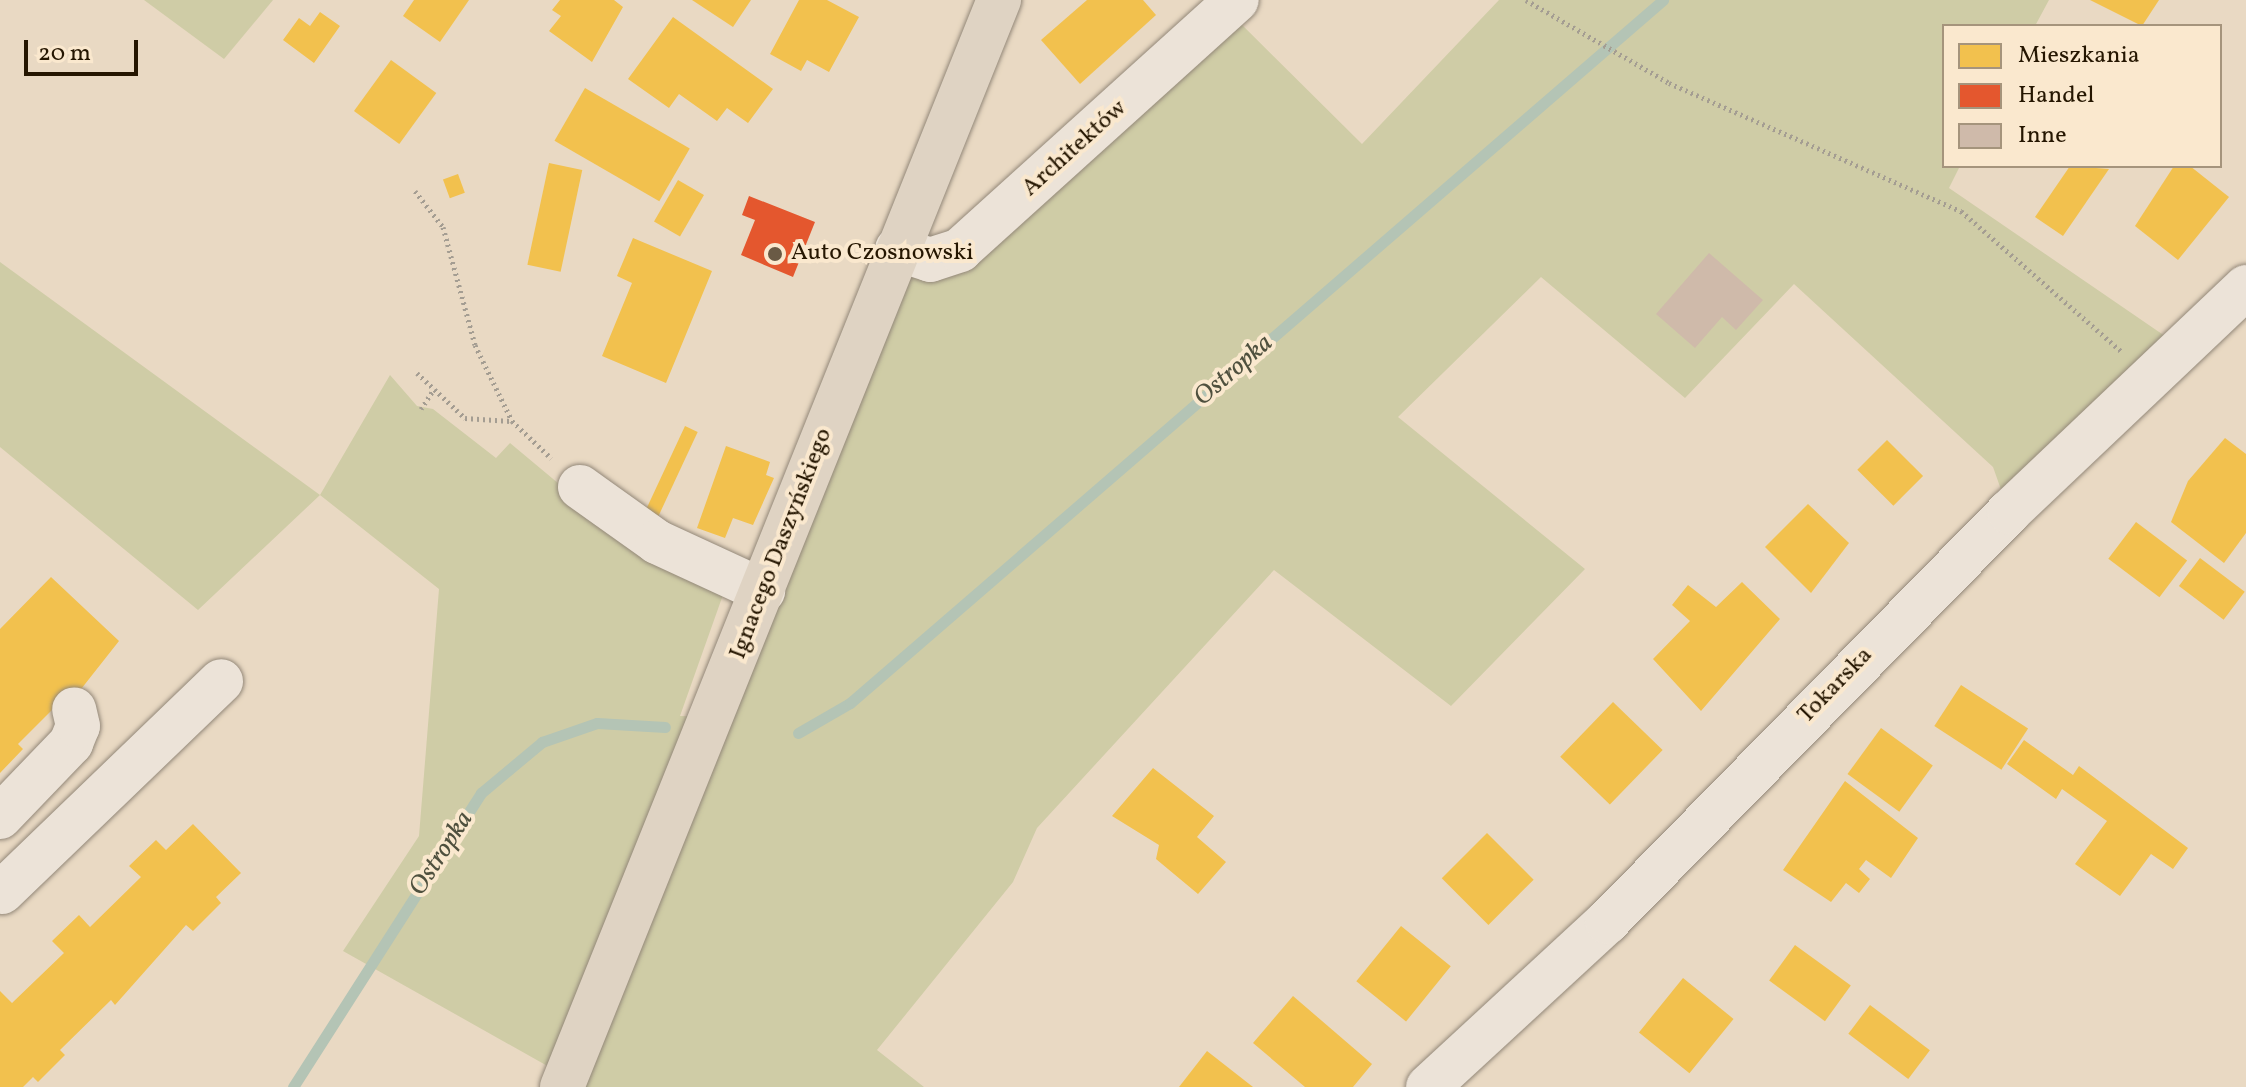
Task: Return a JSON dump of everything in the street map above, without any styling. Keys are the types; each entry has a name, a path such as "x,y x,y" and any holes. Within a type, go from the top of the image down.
{"main road":[{"name":"Ignacego Daszyńskiego","path":"562,1087 999,0"}],"street":[{"name":"Architektów","path":"897,249 930,260 960,250 1237,0"},
{"name":"Tokarska","path":"1428,1087 1607,922 2147,377 2246,287"},
{"path":"580,487 657,542 763,591"},
{"path":"1,892 221,681"},
{"path":"0,817 71,743 78,726 74,709"}],"path":[{"path":"1526,0 1608,53 1961,211 2147,377"},
{"path":"415,191 443,227 475,345 512,421 580,487"},
{"path":"417,373 465,418 512,421"},
{"path":"421,409 434,389"}],"shaded area":[{"path":"144,0 273,0 224,59"},
{"path":"1499,0 2049,0 2036,24 1942,24 1942,168 1959,168 1949,188 2178,345 2009,512 1993,467 1794,284 1685,398 1541,277 1398,417 1585,569 1451,706 1274,570 1037,828 1013,882 877,1050 924,1087 562,1087 567,1077 343,951 419,836 439,589 320,495 390,375 417,406 433,409 496,458 510,443 607,524 724,592 680,716 714,717 897,249 921,257 1227,10 1362,144"},
{"path":"0,262 320,495 198,610 0,447"}],"building: Mieszkania":[{"path":"414,0 469,0 440,42 403,16"},
{"path":"560,0 614,0 623,7 592,62 549,31 561,16 552,10"},
{"path":"692,0 751,0 733,27"},
{"path":"799,0 827,0 859,17 829,72 807,60 801,71 770,54"},
{"path":"1087,0 1143,0 1156,15 1080,84 1041,40"},
{"path":"2090,0 2159,0 2143,24"},
{"path":"320,12 340,26 314,63 283,40 299,18 310,26"},
{"path":"673,17 773,89 748,123 727,108 717,121 679,94 669,108 628,79"},
{"path":"391,60 436,93 399,144 354,111"},
{"path":"585,88 690,148 659,201 554,141"},
{"path":"549,163 582,170 561,272 527,265"},
{"path":"2069,168 2109,169 2063,236 2035,217"},
{"path":"2173,168 2193,168 2229,197 2178,260 2135,226"},
{"path":"458,174 465,193 450,198 443,179"},
{"path":"678,180 704,195 680,237 654,222"},
{"path":"633,238 712,271 666,383 602,356 632,283 617,276"},
{"path":"685,426 698,432 658,516 646,510"},
{"path":"2225,438 2246,454 2246,533 2224,563 2171,522 2188,481"},
{"path":"1887,440 1923,476 1893,506 1857,470"},
{"path":"726,446 770,462 766,475 774,478 753,525 733,518 725,538 697,528"},
{"path":"1808,504 1849,543 1811,593 1765,547"},
{"path":"2136,522 2187,561 2159,597 2108,559"},
{"path":"2200,558 2245,592 2224,620 2179,586"},
{"path":"51,577 119,641 74,698 69,693 18,744 23,749 0,773 0,629"},
{"path":"1742,582 1780,619 1701,711 1653,659 1690,621 1672,605 1688,585 1716,607"},
{"path":"1961,685 2028,729 2001,770 1934,726"},
{"path":"1613,702 1663,750 1610,805 1560,757"},
{"path":"1881,728 1933,766 1899,812 1847,774"},
{"path":"2024,740 2073,775 2079,766 2188,848 2173,869 2151,854 2120,896 2075,864 2107,821 2062,789 2056,799 2007,764"},
{"path":"1153,768 1214,816 1197,837 1226,862 1198,894 1156,859 1159,845 1112,816"},
{"path":"1845,781 1918,838 1891,878 1866,860 1859,869 1870,879 1859,893 1846,883 1831,902 1783,870"},
{"path":"193,824 241,873 216,897 221,903 193,931 186,925 115,1005 111,1000 60,1050 65,1055 38,1082 33,1077 23,1087 0,1087 0,991 12,1003 64,953 52,941 79,915 90,927 141,877 129,866 156,840 166,850"},
{"path":"1487,833 1534,880 1488,925 1442,878"},
{"path":"1401,926 1451,966 1406,1021 1356,981"},
{"path":"1795,945 1851,986 1825,1021 1769,981"},
{"path":"1683,978 1734,1019 1689,1073 1639,1032"},
{"path":"1293,996 1372,1064 1353,1087 1305,1087 1253,1043"},
{"path":"1870,1005 1930,1050 1908,1079 1848,1034"},
{"path":"1207,1051 1253,1087 1179,1087"}],"building: Handel":[{"path":"749,196 815,222 793,277 741,255 755,220 742,215"}],"building: Inne":[{"path":"1709,253 1763,300 1736,330 1722,317 1695,348 1656,314"}],"waterway":[{"name":"Ostropka","path":"798,733 850,703 1663,0"},
{"name":"Ostropka","path":"293,1087 481,793 542,742 597,723 665,727"}],"place":[{"name":"Auto Czosnowski","path":"775,254"}]}
